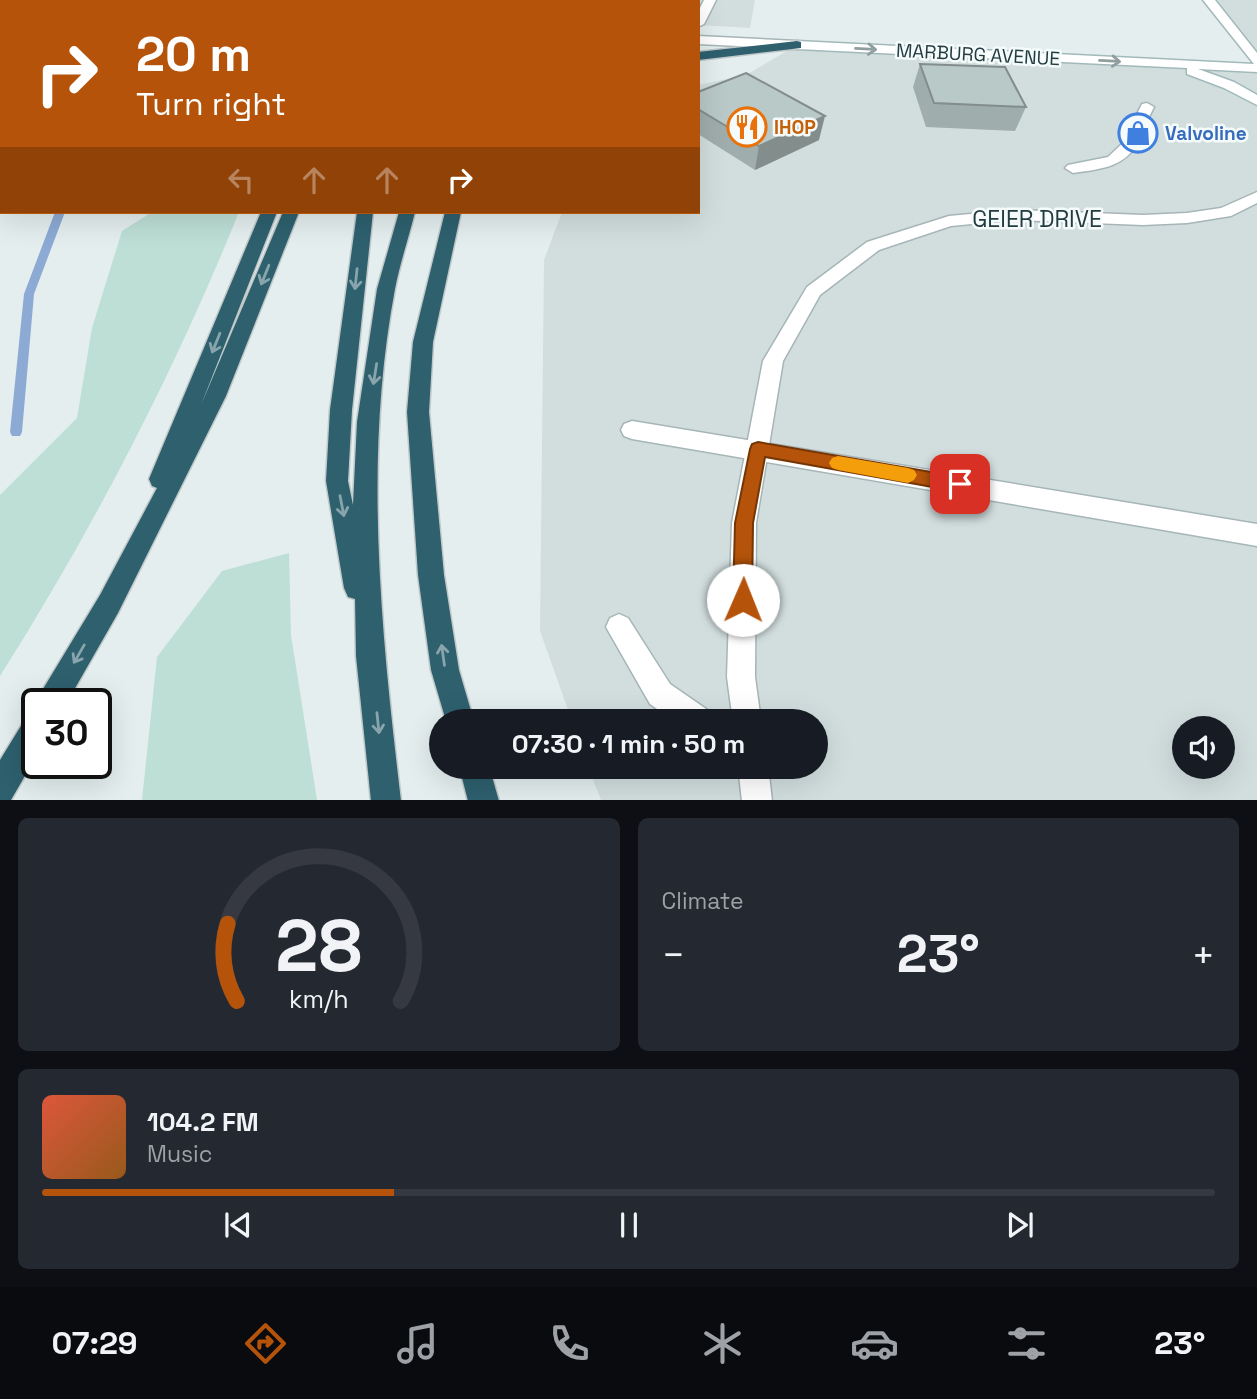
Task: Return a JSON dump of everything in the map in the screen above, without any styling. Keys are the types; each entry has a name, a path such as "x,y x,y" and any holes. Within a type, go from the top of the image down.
{"highway":[{"path":"700,56 797,45"},
{"path":"109,604 268,214"},
{"path":"59,688 109,604 216,396 289,214"},
{"path":"365,214 341,411 337,481 370,656 386,800"},
{"path":"370,656 365,507 368,422 386,289 406,214"},
{"path":"452,214 423,342 418,412 431,575 445,670 456,709"},
{"path":"436,279 466,214"},
{"path":"0,789 21,753"},
{"path":"478,779 484,800"}],"street":[{"path":"700,20 710,0"},
{"path":"1209,0 1257,61"},
{"name":"MARBURG AVENUE","path":"700,40 1257,68"},
{"path":"1173,64 1228,85 1257,101"},
{"path":"1140,122 1146,107"},
{"path":"1073,168 1110,163 1126,152 1130,143"},
{"name":"GEIER DRIVE","path":"745,709 741,677 744,523 774,361 813,291 873,246 949,220 1013,215 1143,220 1187,218 1226,212 1257,197"},
{"path":"632,430 758,449 1257,535"},
{"path":"620,628 660,694 682,709"},
{"path":"754,779 757,800"}],"shaded area":[{"path":"700,0 755,0 750,28 700,25"},
{"path":"1209,0 1257,0 1257,61"},
{"path":"797,45 1257,68 1257,800 601,800 593,779 828,779 828,709 568,709 540,631 544,260 561,214 700,214 700,85 746,75"}],"green space":[{"path":"149,214 238,214 187,332 130,449 67,564 0,676 0,495 77,418 92,328 122,231"},
{"path":"289,553 291,635 317,800 142,800 157,657 222,571"}],"building":[{"path":"920,64 1005,67 1026,107 934,103"},
{"path":"746,73 825,116 759,146 700,110 700,91"}],"waterway":[{"path":"16,432 29,294 59,214"}],"slow traffic":[{"path":"838,463 908,475"}],"place":[{"name":"IHOP","path":"747,127"},
{"name":"Valvoline","path":"1138,133"}],"route":[{"path":"743,600 744,523 758,449 960,484"}]}
